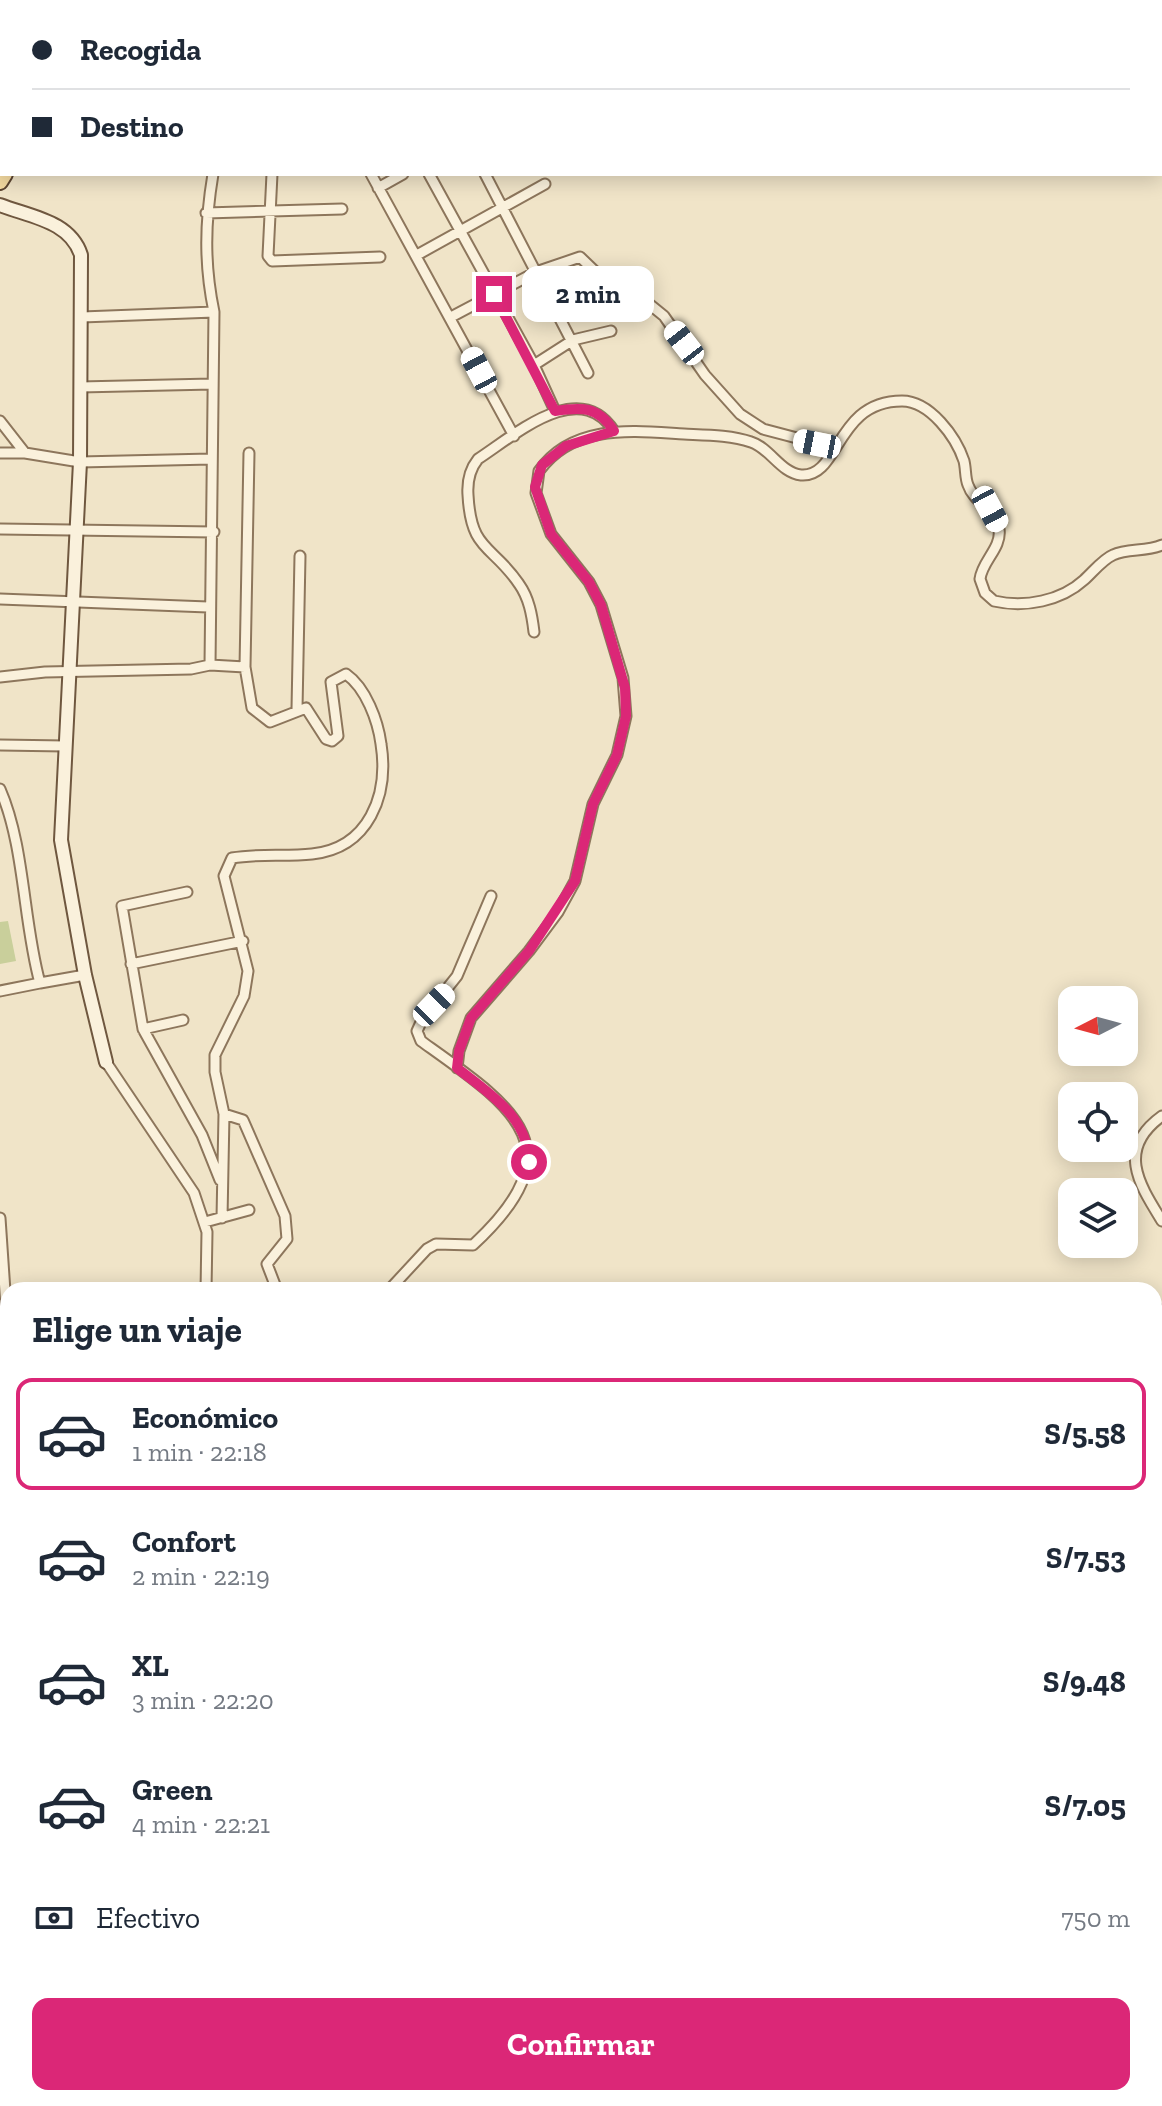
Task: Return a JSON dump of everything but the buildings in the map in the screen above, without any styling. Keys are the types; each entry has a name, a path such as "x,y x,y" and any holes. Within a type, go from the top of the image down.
{"street":[{"path":"210,665 208,607 214,532 211,459 214,312 205,265 206,213 213,176"},
{"path":"272,176 268,256 277,263 380,257"},
{"path":"372,176 514,436"},
{"path":"378,188 399,176"},
{"path":"430,176 534,365 555,411"},
{"path":"486,176 588,373"},
{"path":"417,255 545,184"},
{"path":"0,205 67,229 76,240 81,255 78,530 61,840 85,975 106,1062 194,1193 205,1222 206,1282"},
{"path":"206,213 342,209"},
{"path":"451,317 536,272 568,258 580,257 605,281 648,303 664,316 705,375 740,414 763,429 835,448"},
{"path":"82,317 214,312"},
{"path":"534,365 573,340 611,331"},
{"path":"80,387 212,384"},
{"path":"457,1068 461,1042 471,1018 529,951 575,881 593,804 617,755 626,716 625,688 601,605 589,582 551,534 535,487 542,465 566,446 614,431 749,441 785,468 803,475 826,465 852,421 881,405 908,401 932,413 961,453 968,486 990,509 998,525 998,541 980,575 985,593 994,601 1039,601 1058,597 1077,587 1113,555 1147,552 1162,545"},
{"path":"534,632 531,608 520,584 473,533 468,487 471,467 555,411 587,407 599,413 614,431"},
{"path":"0,421 25,453"},
{"path":"0,453 25,453 80,462 211,459"},
{"path":"222,1218 224,1114 215,1072 215,1055 244,996 248,971 243,941 224,876 232,858 310,855 348,842 366,827 383,790 384,763 379,726 350,677 338,675 331,682 338,736 335,739 326,739 310,710 297,709 270,722 252,708 245,667 249,453"},
{"path":"0,529 214,532"},
{"path":"297,709 300,556"},
{"path":"0,599 208,607"},
{"path":"0,677 69,671 139,672 210,665 245,667"},
{"path":"0,745 65,746"},
{"path":"0,789 15,839 25,921 40,983"},
{"path":"187,892 122,905 143,1029 202,1135 222,1186"},
{"path":"396,1282 427,1249 436,1244 473,1245 519,1191 528,1172 529,1147 524,1131 497,1100 421,1041 417,1031 422,1020 457,976 491,896"},
{"path":"131,964 243,941"},
{"path":"0,991 85,975"},
{"path":"143,1029 183,1020"},
{"path":"224,1114 243,1120 285,1216 287,1239 267,1264 274,1282"},
{"path":"1162,1116 1145,1134 1134,1162 1136,1176 1162,1221"},
{"path":"205,1222 249,1210"},
{"path":"0,1218 4,1282"}],"green space":[{"path":"8,921 16,961 0,964 0,922"}],"route":[{"path":"494,294 534,365 555,411 587,407 599,413 614,431 566,446 542,465 535,487 551,534 598,597 626,697 626,716 617,755 593,804 583,858 575,881 558,912 529,951 471,1018 459,1051 457,1068 497,1100 524,1131 529,1162"}]}
